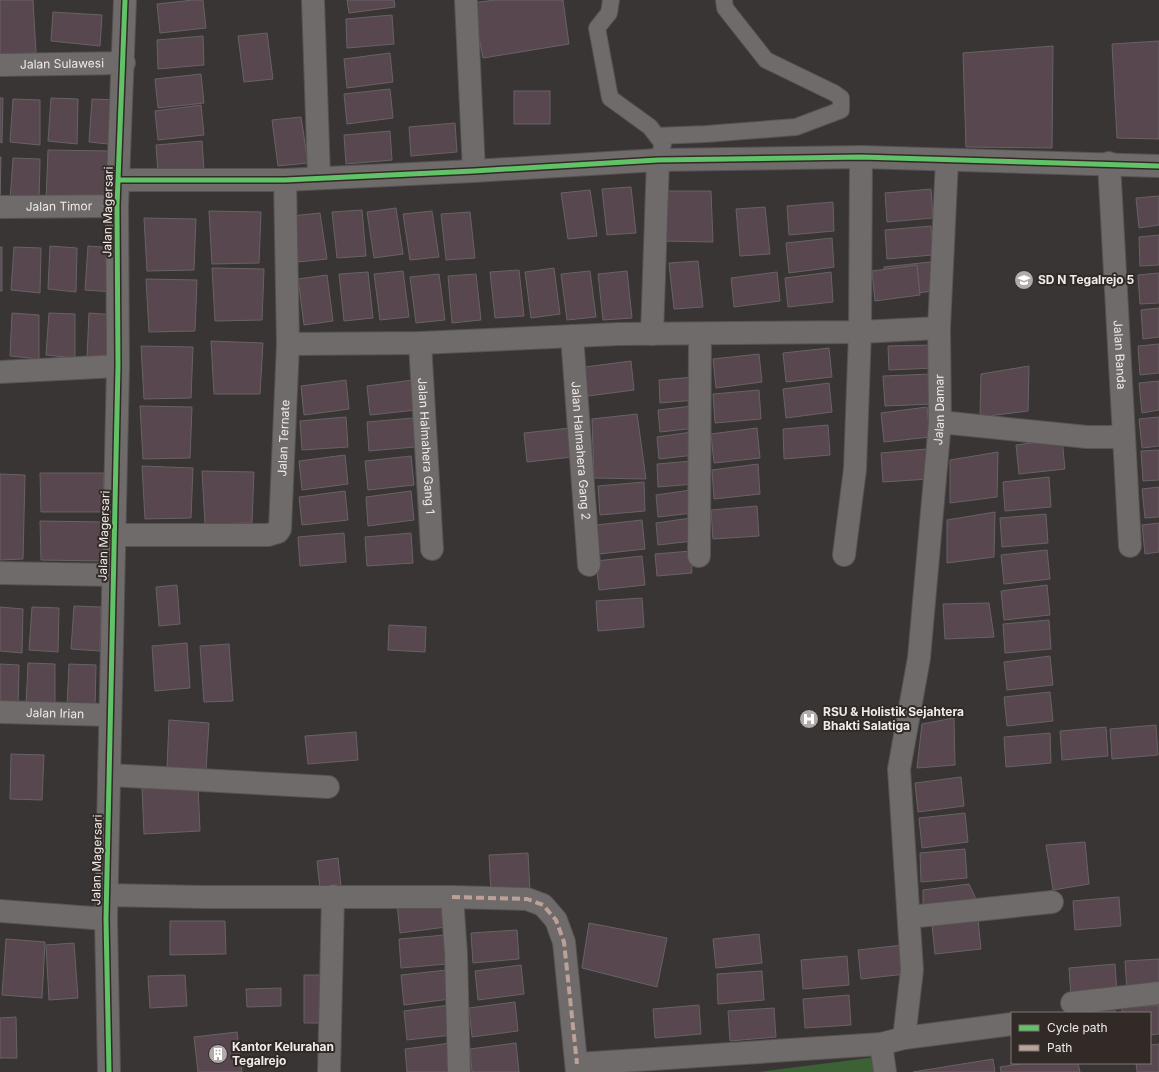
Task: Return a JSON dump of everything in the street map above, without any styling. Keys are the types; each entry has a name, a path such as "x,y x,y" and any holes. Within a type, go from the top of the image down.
{"street":[{"name":"Jalan Magersari","path":"109,1072 106,895 118,366 117,206 124,63 125,0"},
{"path":"313,0 319,177"},
{"path":"466,0 474,171"},
{"name":"Jalan Sulawesi","path":"0,65 124,63"},
{"path":"119,180 285,180 658,160 861,157 1109,163 1159,166"},
{"path":"844,555 855,469 860,332 861,157"},
{"path":"652,334 658,160"},
{"name":"Jalan Damar","path":"904,1038 912,970 899,769 919,658 940,422 939,328 947,160"},
{"name":"Jalan Banda","path":"1109,163 1130,546"},
{"name":"Jalan Ternate","path":"115,535 268,535 278,532 280,525 288,344 285,180"},
{"name":"Jalan Timor","path":"0,207 117,206"},
{"path":"288,344 420,343 572,336 860,332 939,328"},
{"path":"699,556 700,334"},
{"name":"Jalan Halmahera Gang 2","path":"572,336 589,565"},
{"name":"Jalan Halmahera Gang 1","path":"420,343 432,549"},
{"path":"0,372 118,366"},
{"path":"940,422 1087,436 1124,438"},
{"path":"0,574 113,575"},
{"name":"Jalan Irian","path":"0,712 110,715"},
{"path":"109,775 328,786"},
{"path":"106,895 203,897 452,897 528,900 543,905 556,920 564,942 577,1068 881,1044 904,1038 1011,1024"},
{"path":"329,1072 333,896"},
{"path":"452,897 456,954 459,1072"},
{"path":"909,917 1052,902"},
{"path":"0,911 106,919"},
{"path":"1072,1003 1159,993"},
{"path":"881,1044 885,1072"}],"lane":[{"path":"611,0 609,13 597,28 610,98 650,127 657,136 663,144 658,160"},
{"path":"657,136 706,134 796,126 841,110 841,98 834,93 766,60 725,8 724,0"}],"green space":[{"path":"876,1057 878,1072 758,1072"}],"building":[{"path":"0,0 33,0 36,53 0,54"},
{"path":"203,0 206,28 160,33 157,4"},
{"path":"347,0 394,0 395,7 349,13"},
{"path":"495,0 563,0 569,44 483,58 472,3"},
{"path":"53,12 102,15 100,46 51,41"},
{"path":"392,15 394,44 347,48 346,19"},
{"path":"267,33 273,79 244,82 238,36"},
{"path":"203,36 204,65 158,69 157,40"},
{"path":"1159,41 1159,139 1117,138 1112,44"},
{"path":"1053,46 1052,148 966,147 963,53"},
{"path":"390,53 393,82 347,88 344,59"},
{"path":"201,74 204,103 158,108 155,79"},
{"path":"390,89 393,118 347,124 344,94"},
{"path":"514,91 550,91 550,124 514,124"},
{"path":"0,98 3,98 2,143 0,142"},
{"path":"51,98 78,99 77,144 48,141"},
{"path":"13,99 40,100 40,145 10,142"},
{"path":"92,99 118,100 118,145 89,142"},
{"path":"201,105 204,135 158,140 155,111"},
{"path":"301,117 308,163 278,166 272,120"},
{"path":"455,123 457,152 411,156 409,127"},
{"path":"390,131 392,160 346,164 344,135"},
{"path":"202,141 204,170 158,174 156,145"},
{"path":"48,150 111,151 111,203 46,202"},
{"path":"0,157 1,157 0,202"},
{"path":"13,158 40,159 39,204 10,201"},
{"path":"631,187 636,233 607,235 602,189"},
{"path":"931,189 933,218 887,222 885,193"},
{"path":"590,190 597,236 568,239 561,193"},
{"path":"663,191 711,191 713,242 662,241"},
{"path":"1159,196 1159,225 1139,228 1136,198"},
{"path":"833,202 834,231 789,235 787,206"},
{"path":"765,207 770,254 740,256 736,209"},
{"path":"396,208 403,254 374,258 367,212"},
{"path":"362,210 366,256 337,258 332,212"},
{"path":"209,211 261,212 259,263 212,264"},
{"path":"432,211 439,257 410,260 403,214"},
{"path":"470,212 475,258 446,260 441,214"},
{"path":"320,213 327,259 298,262 291,216"},
{"path":"144,218 196,219 194,270 147,271"},
{"path":"931,226 933,255 887,259 885,230"},
{"path":"1159,235 1159,265 1140,266 1139,237"},
{"path":"832,238 834,267 789,273 786,243"},
{"path":"50,246 77,248 76,292 48,289"},
{"path":"88,246 115,248 114,292 85,290"},
{"path":"0,247 2,247 2,291 0,291"},
{"path":"14,247 41,248 40,293 11,290"},
{"path":"698,261 703,307 674,309 669,263"},
{"path":"930,262 933,291 887,297 884,267"},
{"path":"917,265 920,295 875,301 872,271"},
{"path":"212,268 264,269 262,320 215,321"},
{"path":"554,268 560,314 531,318 525,272"},
{"path":"519,270 524,316 495,318 490,272"},
{"path":"403,271 409,317 380,320 374,274"},
{"path":"590,271 596,317 567,320 561,274"},
{"path":"627,271 632,318 603,320 598,274"},
{"path":"368,272 373,318 344,321 339,274"},
{"path":"777,272 780,301 734,307 731,278"},
{"path":"831,272 833,302 788,307 785,278"},
{"path":"1159,273 1159,303 1140,304 1138,275"},
{"path":"439,274 445,320 416,323 410,277"},
{"path":"476,274 481,320 452,323 448,276"},
{"path":"327,275 333,321 304,325 298,279"},
{"path":"146,279 197,280 195,331 149,332"},
{"path":"1159,308 1159,337 1143,339 1141,310"},
{"path":"12,313 39,315 39,359 10,356"},
{"path":"49,313 75,314 75,358 46,355"},
{"path":"89,313 116,315 115,359 87,357"},
{"path":"211,341 263,343 260,394 214,394"},
{"path":"1159,344 1159,373 1140,375 1138,346"},
{"path":"934,345 935,368 889,370 888,346"},
{"path":"141,346 193,347 191,398 144,399"},
{"path":"829,348 832,377 786,382 783,353"},
{"path":"759,354 762,382 716,388 713,359"},
{"path":"631,361 634,390 588,396 585,367"},
{"path":"1029,366 1028,411 980,417 981,374"},
{"path":"931,374 933,404 885,406 883,376"},
{"path":"694,377 696,400 660,403 659,380"},
{"path":"346,380 349,409 304,415 301,386"},
{"path":"413,380 416,410 370,415 367,386"},
{"path":"1159,381 1159,410 1142,413 1139,383"},
{"path":"829,383 832,412 786,418 783,389"},
{"path":"759,390 761,419 715,423 713,394"},
{"path":"140,406 192,407 190,458 143,459"},
{"path":"693,406 696,428 660,432 658,410"},
{"path":"927,407 930,437 884,442 881,413"},
{"path":"637,414 646,479 594,478 592,419"},
{"path":"346,417 348,447 302,450 300,421"},
{"path":"1159,417 1159,446 1142,448 1139,419"},
{"path":"413,418 415,447 369,451 367,422"},
{"path":"828,425 830,455 784,459 783,429"},
{"path":"570,428 572,457 527,462 524,433"},
{"path":"757,428 760,458 714,463 711,434"},
{"path":"692,432 695,455 659,459 657,437"},
{"path":"1062,439 1065,469 1019,474 1016,445"},
{"path":"927,449 929,479 883,482 881,453"},
{"path":"1159,450 1159,480 1143,481 1141,451"},
{"path":"998,452 997,497 950,503 950,460"},
{"path":"345,455 348,484 302,490 299,461"},
{"path":"411,456 414,485 368,490 365,461"},
{"path":"692,461 694,484 658,487 657,464"},
{"path":"758,464 760,494 714,499 712,470"},
{"path":"142,466 193,468 191,518 145,519"},
{"path":"202,471 254,472 252,523 205,524"},
{"path":"40,473 104,473 102,512 41,512"},
{"path":"0,474 25,475 23,559 0,560"},
{"path":"1049,477 1051,507 1005,511 1003,482"},
{"path":"644,482 645,511 600,515 598,486"},
{"path":"1159,487 1159,517 1145,518 1142,489"},
{"path":"691,490 693,513 658,517 656,495"},
{"path":"345,491 348,520 302,525 299,497"},
{"path":"411,491 414,520 368,526 366,497"},
{"path":"757,506 759,536 713,539 711,510"},
{"path":"995,512 994,557 947,563 947,520"},
{"path":"1046,514 1048,543 1002,547 1000,518"},
{"path":"691,518 693,541 658,545 656,523"},
{"path":"642,520 645,549 599,554 596,525"},
{"path":"40,521 104,522 102,561 41,560"},
{"path":"1159,523 1159,552 1145,554 1142,525"},
{"path":"344,533 346,562 300,566 298,537"},
{"path":"411,533 413,563 367,566 365,537"},
{"path":"1047,550 1050,579 1004,584 1001,555"},
{"path":"691,551 692,573 657,576 655,554"},
{"path":"642,556 645,585 599,590 596,561"},
{"path":"177,585 180,624 159,626 156,587"},
{"path":"1047,585 1050,615 1004,620 1001,591"},
{"path":"642,598 644,627 598,631 596,601"},
{"path":"989,603 994,637 945,639 943,604"},
{"path":"74,606 101,607 100,651 71,649"},
{"path":"0,607 23,609 22,653 0,651"},
{"path":"32,607 59,608 58,652 29,650"},
{"path":"1049,620 1051,649 1005,653 1003,624"},
{"path":"389,625 426,627 425,652 388,650"},
{"path":"187,643 190,688 155,691 152,646"},
{"path":"229,644 233,701 204,702 200,646"},
{"path":"1050,656 1053,685 1007,690 1004,662"},
{"path":"28,663 55,664 55,709 26,706"},
{"path":"0,664 19,665 18,710 0,708"},
{"path":"69,664 96,665 95,710 67,707"},
{"path":"1050,692 1053,721 1007,726 1004,697"},
{"path":"954,718 955,765 917,768 922,724"},
{"path":"169,720 209,723 206,770 167,768"},
{"path":"1156,725 1158,755 1112,759 1110,729"},
{"path":"1106,727 1108,756 1062,760 1060,731"},
{"path":"356,732 358,760 308,764 305,736"},
{"path":"1050,733 1051,763 1006,767 1004,737"},
{"path":"11,754 44,755 42,800 10,799"},
{"path":"961,777 964,806 918,812 915,783"},
{"path":"198,786 200,831 144,834 142,789"},
{"path":"965,813 968,842 922,848 919,818"},
{"path":"1085,842 1089,884 1053,890 1046,845"},
{"path":"965,849 967,878 921,882 920,853"},
{"path":"528,853 530,892 491,894 489,855"},
{"path":"338,858 341,887 320,889 317,861"},
{"path":"969,884 976,899 923,905 923,890"},
{"path":"1119,897 1121,926 1075,930 1073,901"},
{"path":"443,898 446,927 400,933 397,904"},
{"path":"978,920 981,949 935,954 932,925"},
{"path":"170,921 225,921 226,954 170,955"},
{"path":"589,923 667,938 657,987 582,968"},
{"path":"517,930 519,959 473,963 471,933"},
{"path":"759,934 762,963 716,968 713,939"},
{"path":"445,935 447,964 401,968 399,939"},
{"path":"6,939 45,942 42,998 2,995"},
{"path":"74,943 78,998 49,1000 46,945"},
{"path":"903,945 906,974 861,979 858,950"},
{"path":"847,956 849,985 803,989 801,960"},
{"path":"1159,959 1159,988 1127,991 1125,961"},
{"path":"1115,964 1117,993 1071,997 1069,968"},
{"path":"521,965 524,994 478,1000 475,971"},
{"path":"447,970 450,999 404,1005 401,975"},
{"path":"762,971 764,1000 718,1004 717,974"},
{"path":"185,975 187,1006 150,1008 148,976"},
{"path":"304,975 323,975 324,1023 304,1023"},
{"path":"281,988 281,1006 247,1007 246,989"},
{"path":"849,995 851,1025 805,1028 803,999"},
{"path":"515,1002 518,1031 472,1037 469,1008"},
{"path":"450,1005 452,1035 407,1040 404,1011"},
{"path":"699,1005 701,1034 655,1038 653,1009"},
{"path":"1159,1005 1159,1034 1151,1035 1151,1012 1122,1012 1122,1008"},
{"path":"1114,1007 1115,1012 1076,1012"},
{"path":"774,1008 776,1037 730,1041 728,1011"},
{"path":"16,1017 17,1058 0,1058 0,1018"},
{"name":"Kantor Kelurahan Tegalrejo","path":"237,1032 242,1072 198,1072 194,1037"},
{"path":"451,1043 454,1072 407,1072 405,1049"},
{"path":"516,1043 519,1072 472,1072 470,1049"},
{"path":"1159,1044 1159,1072 1137,1072 1136,1064 1151,1064 1151,1045"},
{"path":"993,1059 995,1072 913,1072"},
{"path":"1020,1064 1078,1064 1080,1072 1001,1072 1000,1067"}],"marked path":[{"path":"452,897 527,899 543,905 556,920 564,942 577,1064"}],"cycle path":[{"path":"109,1072 106,919 118,366 117,206 125,0"},
{"path":"119,180 285,180 658,160 861,157 1159,166"}],"place":[{"name":"SD N Tegalrejo 5","path":"1024,280"},
{"name":"RSU & Holistik Sejahtera Bhakti Salatiga","path":"809,719"},
{"name":"Kantor Kelurahan Tegalrejo","path":"218,1054"}]}
